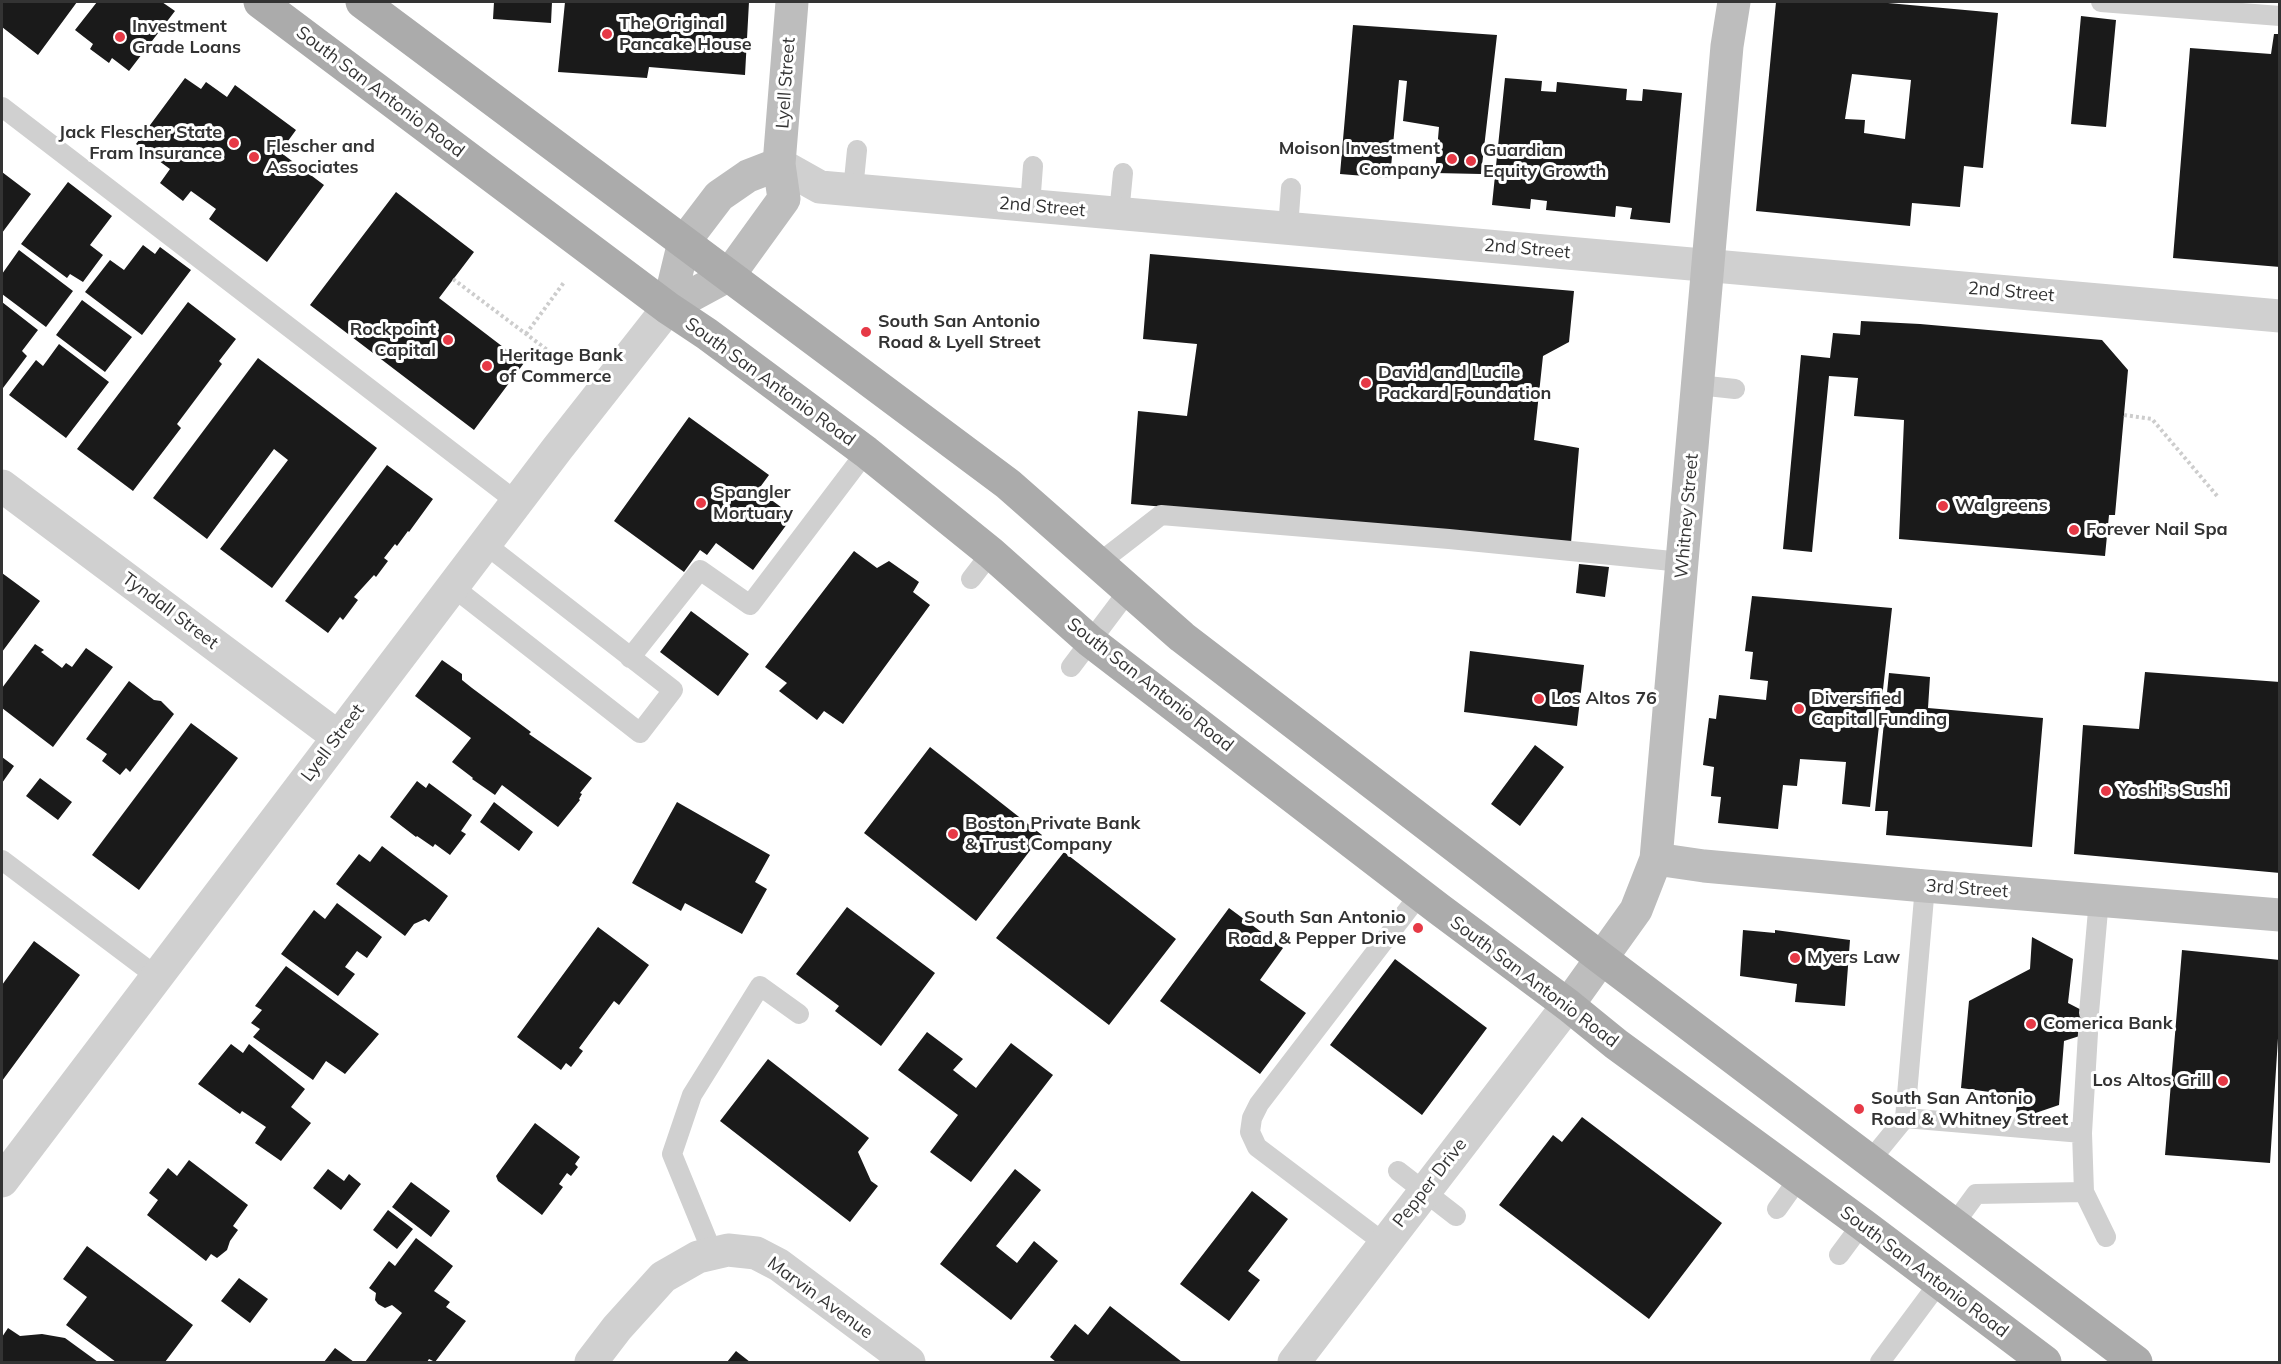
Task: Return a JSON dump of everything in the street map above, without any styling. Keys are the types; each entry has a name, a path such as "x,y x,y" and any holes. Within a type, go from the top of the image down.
{"main road":[{"name":"South San Antonio Road","path":"260,2 668,308 707,334 866,452 991,553 1090,641 1616,1044 1862,1224 1938,1284 2045,1362"},
{"path":"362,2 1008,484 1182,637 1869,1162 2136,1362"}],"street":[{"name":"Lyell Street","path":"2,1181 517,502 668,308 729,275 784,199 779,164 792,2"},
{"name":"Whitney Street","path":"1568,1005 1636,910 1656,859 1723,91 1734,2"},
{"name":"Lyell Street","path":"668,308 684,242 719,196 748,176 779,164"},
{"name":"2nd Street","path":"779,164 820,187 2280,316"},
{"name":"Tyndall Street","path":"2,486 338,737"},
{"name":"3rd Street","path":"1656,859 1704,866 1925,886 2280,915"},
{"name":"Pepper Drive","path":"1294,1362 1568,1005"},
{"name":"Marvin Avenue","path":"591,1362 617,1328 663,1277 698,1257 728,1250 756,1253 779,1265 909,1362"}],"lane":[{"path":"2101,2 2280,16"},
{"path":"2,106 517,502"},
{"path":"853,190 857,150"},
{"path":"1030,206 1033,166"},
{"path":"1119,214 1123,173"},
{"path":"1288,228 1291,188"},
{"path":"1698,385 1735,389"},
{"path":"630,658 700,570 750,605 866,452"},
{"path":"1099,563 1161,515 1449,539 1682,562"},
{"path":"453,587 639,733 672,690 485,544"},
{"path":"971,579 991,553"},
{"path":"1071,667 1129,590"},
{"path":"2,860 156,976"},
{"path":"1869,1162 1905,1118 1925,886"},
{"path":"1384,1243 1257,1147 1250,1132 1252,1119 1259,1104 1420,894"},
{"path":"2099,899 2082,1133 2084,1192 2106,1237"},
{"path":"713,1254 672,1154 692,1095 760,987 798,1014"},
{"path":"1905,1118 2082,1133"},
{"path":"1398,1171 1456,1216"},
{"path":"1778,1209 1798,1178"},
{"path":"1954,1224 1976,1194 2084,1192"},
{"path":"1839,1255 1862,1224"},
{"path":"1884,1361 1938,1284"}],"path":[{"path":"453,279 554,355"},
{"path":"526,334 566,281"},
{"path":"2124,415 2152,419 2217,496"}],"building":[{"path":"2,2 77,2 38,55 2,27"},
{"name":"Investment Grade Loans","path":"97,2 162,2 175,11 129,71 112,58 109,63 90,49 93,44 75,30"},
{"path":"494,2 552,2 551,23 493,19"},
{"path":"565,2 749,2 745,75 649,67 647,78 558,72"},
{"path":"1776,2 1877,2 1998,13 1983,168 1964,166 1960,207 1912,203 1910,226 1756,211","holes":["1852,74 1911,80 1905,139 1864,133 1865,120 1845,119"]},
{"path":"2081,16 2116,20 2106,127 2071,124"},
{"path":"1353,25 1497,35 1481,174 1435,173 1439,127 1403,121 1407,81 1399,80 1390,178 1340,174"},
{"path":"2274,34 2280,34 2280,267 2173,258 2190,48 2271,54"},
{"path":"185,78 201,89 206,82 227,97 235,85 296,130 280,152 324,185 267,262 209,219 216,209 191,191 183,201 160,183 170,169 136,144"},
{"path":"1505,78 1542,81 1541,91 1556,92 1557,82 1627,89 1626,100 1642,101 1643,89 1682,93 1670,223 1630,219 1632,208 1616,206 1615,217 1546,210 1547,201 1531,199 1530,209 1492,205"},
{"path":"2,172 31,194 2,233"},
{"path":"68,182 112,216 90,245 103,255 83,282 70,274 67,278 21,244"},
{"path":"396,192 474,252 439,298 524,363 474,430 310,305"},
{"path":"143,245 155,254 160,247 191,270 142,335 85,292 110,260 124,270"},
{"path":"19,250 73,291 46,327 2,294 2,274"},
{"name":"David and Lucile Packard Foundation","path":"1150,254 1574,291 1569,342 1543,356 1534,440 1579,448 1571,543 1131,504 1138,411 1187,416 1197,344 1143,339"},
{"path":"82,300 132,337 105,372 56,335"},
{"path":"2,302 38,330 22,351 27,356 3,388"},
{"path":"188,302 236,339 219,361 222,364 177,424 181,428 133,491 77,449"},
{"path":"1861,321 2102,340 2128,370 2115,515 2109,515 2105,556 1899,539 1904,420 1854,416 1858,378 1829,376 1812,552 1783,549 1801,355 1830,358 1833,333 1860,335"},
{"path":"59,344 109,382 66,438 9,395 36,360 43,366"},
{"path":"258,358 377,448 272,588 220,549 288,460 274,449 207,539 153,498"},
{"name":"Spangler Mortuary","path":"689,417 769,475 758,490 793,516 753,570 716,543 707,555 700,550 684,572 614,521"},
{"path":"387,465 433,499 409,532 384,558 388,561 376,577 374,575 354,597 358,600 343,620 340,617 328,633 285,601"},
{"path":"854,551 877,568 889,561 919,582 913,592 930,605 843,724 824,711 817,720 779,691 787,683 765,667"},
{"path":"1579,564 1609,567 1605,597 1576,593"},
{"path":"2,573 40,601 2,652"},
{"name":"Diversified Capital Funding","path":"1752,596 1892,608 1870,807 1842,804 1846,762 1800,759 1797,786 1783,785 1778,829 1718,823 1721,797 1711,796 1714,767 1703,765 1709,718 1716,719 1719,695 1766,700 1768,681 1750,679 1753,652 1745,651"},
{"path":"691,611 749,654 718,696 660,652"},
{"path":"35,644 44,650 41,652 62,668 66,663 72,667 86,648 113,667 53,747 2,708 2,688"},
{"path":"1470,651 1584,665 1577,726 1464,712"},
{"path":"442,660 462,674 462,680 531,732 529,734 592,778 580,793 582,794 580,800 558,827 502,785 495,795 452,762 471,738 415,696"},
{"path":"2145,672 2280,682 2280,873 2074,854 2083,725 2139,729"},
{"path":"1889,673 1930,677 1928,708 2043,718 2032,847 1886,835 1888,811 1875,811"},
{"path":"129,681 154,700 161,701 174,714 130,772 126,768 120,775 102,761 107,754 86,739"},
{"path":"191,723 238,758 139,890 92,855"},
{"name":"Los Altos 76","path":"1535,745 1564,767 1520,826 1491,804"},
{"name":"Boston Private Bank & Trust Company","path":"930,747 1042,835 976,921 864,833"},
{"path":"2,757 14,766 2,783"},
{"path":"40,778 72,802 58,820 26,796"},
{"path":"417,781 426,788 429,783 472,815 461,831 466,834 450,855 435,844 433,847 416,837 390,817"},
{"path":"494,802 533,832 519,851 480,822"},
{"path":"677,802 770,855 755,882 767,889 742,934 685,903 681,911 632,883"},
{"path":"382,846 448,896 429,922 425,919 414,924 405,936 336,884 359,854 370,862"},
{"path":"1064,852 1176,939 1109,1025 996,938"},
{"path":"337,903 382,937 367,958 357,951 345,967 355,974 338,996 281,954 314,910 325,919"},
{"path":"847,907 935,973 881,1046 835,1011 839,1006 796,974"},
{"path":"1229,908 1283,948 1260,980 1306,1013 1260,1074 1160,1001"},
{"path":"598,927 649,965 619,1005 614,1001 579,1048 583,1051 571,1067 566,1063 561,1070 517,1037"},
{"name":"Myers Law","path":"1743,930 1775,933 1775,930 1850,940 1845,1006 1795,1002 1797,984 1740,976"},
{"name":"Comerica Bank","path":"2032,937 2073,959 2068,1003 2095,1017 2095,1031 2064,1041 2059,1105 2015,1120 2018,1096 1961,1088 1969,1001 2030,969"},
{"path":"34,941 80,975 2,1081 2,985"},
{"name":"Los Altos Grill","path":"2182,950 2280,960 2280,1007 2270,1163 2165,1155"},
{"path":"1395,959 1487,1028 1422,1115 1330,1045"},
{"path":"286,966 379,1034 345,1074 326,1061 313,1080 253,1037 260,1029 251,1023 262,1010 255,1006"},
{"path":"927,1032 963,1059 953,1070 976,1088 1011,1043 1053,1075 971,1182 930,1152 958,1115 898,1070"},
{"path":"231,1044 243,1053 249,1044 305,1089 291,1107 311,1123 281,1161 255,1143 266,1127 242,1111 240,1114 198,1084"},
{"path":"768,1059 869,1138 858,1152 871,1181 878,1186 850,1222 720,1121"},
{"path":"1582,1117 1722,1223 1649,1319 1499,1205 1553,1135 1562,1142"},
{"path":"535,1123 580,1157 575,1164 578,1167 571,1176 567,1173 559,1184 563,1187 542,1215 498,1181 496,1176"},
{"path":"189,1160 248,1205 233,1226 238,1230 227,1250 217,1258 211,1254 206,1261 147,1215 158,1200 149,1193 168,1168 177,1176"},
{"path":"328,1169 344,1181 349,1174 361,1184 341,1210 313,1188"},
{"path":"1015,1169 1041,1190 996,1246 1017,1263 1034,1241 1058,1261 1011,1320 940,1264"},
{"path":"411,1182 450,1211 431,1237 392,1207"},
{"path":"1252,1191 1288,1219 1248,1271 1260,1280 1229,1321 1180,1284"},
{"path":"388,1210 413,1229 397,1249 373,1230"},
{"path":"416,1238 453,1266 434,1291 450,1302 446,1307 466,1321 435,1362 429,1359 427,1362 365,1362 402,1313 392,1305 385,1308 378,1304 375,1300 376,1293 369,1288 389,1261 395,1266"},
{"path":"87,1246 193,1325 165,1362 116,1362 66,1325 87,1297 63,1279"},
{"path":"239,1278 268,1299 250,1323 221,1301"},
{"path":"1110,1306 1182,1362 1056,1362 1050,1357 1075,1324 1088,1335"},
{"path":"8,1328 20,1336 42,1334 65,1338 98,1362 2,1362 2,1337"},
{"path":"335,1348 354,1362 324,1362"},
{"path":"736,1351 750,1362 727,1362"}],"place":[{"name":"The Original Pancake House","path":"607,34"},
{"name":"Investment Grade Loans","path":"120,37"},
{"name":"Jack Flescher State Fram Insurance","path":"234,143"},
{"name":"Flescher and Associates","path":"254,157"},
{"name":"Moison Investment Company","path":"1452,159"},
{"name":"Guardian Equity Growth","path":"1471,161"},
{"name":"South San Antonio Road & Lyell Street","path":"866,332"},
{"name":"Rockpoint Capital","path":"448,340"},
{"name":"Heritage Bank of Commerce","path":"487,366"},
{"name":"David and Lucile Packard Foundation","path":"1366,383"},
{"name":"Spangler Mortuary","path":"701,503"},
{"name":"Walgreens","path":"1943,506"},
{"name":"Forever Nail Spa","path":"2074,530"},
{"name":"Los Altos 76","path":"1539,699"},
{"name":"Diversified Capital Funding","path":"1799,709"},
{"name":"Yoshi's Sushi","path":"2106,791"},
{"name":"Boston Private Bank & Trust Company","path":"953,834"},
{"name":"South San Antonio Road & Pepper Drive","path":"1418,928"},
{"name":"Myers Law","path":"1795,958"},
{"name":"Comerica Bank","path":"2031,1024"},
{"name":"Los Altos Grill","path":"2223,1081"},
{"name":"South San Antonio Road & Whitney Street","path":"1859,1109"}]}
